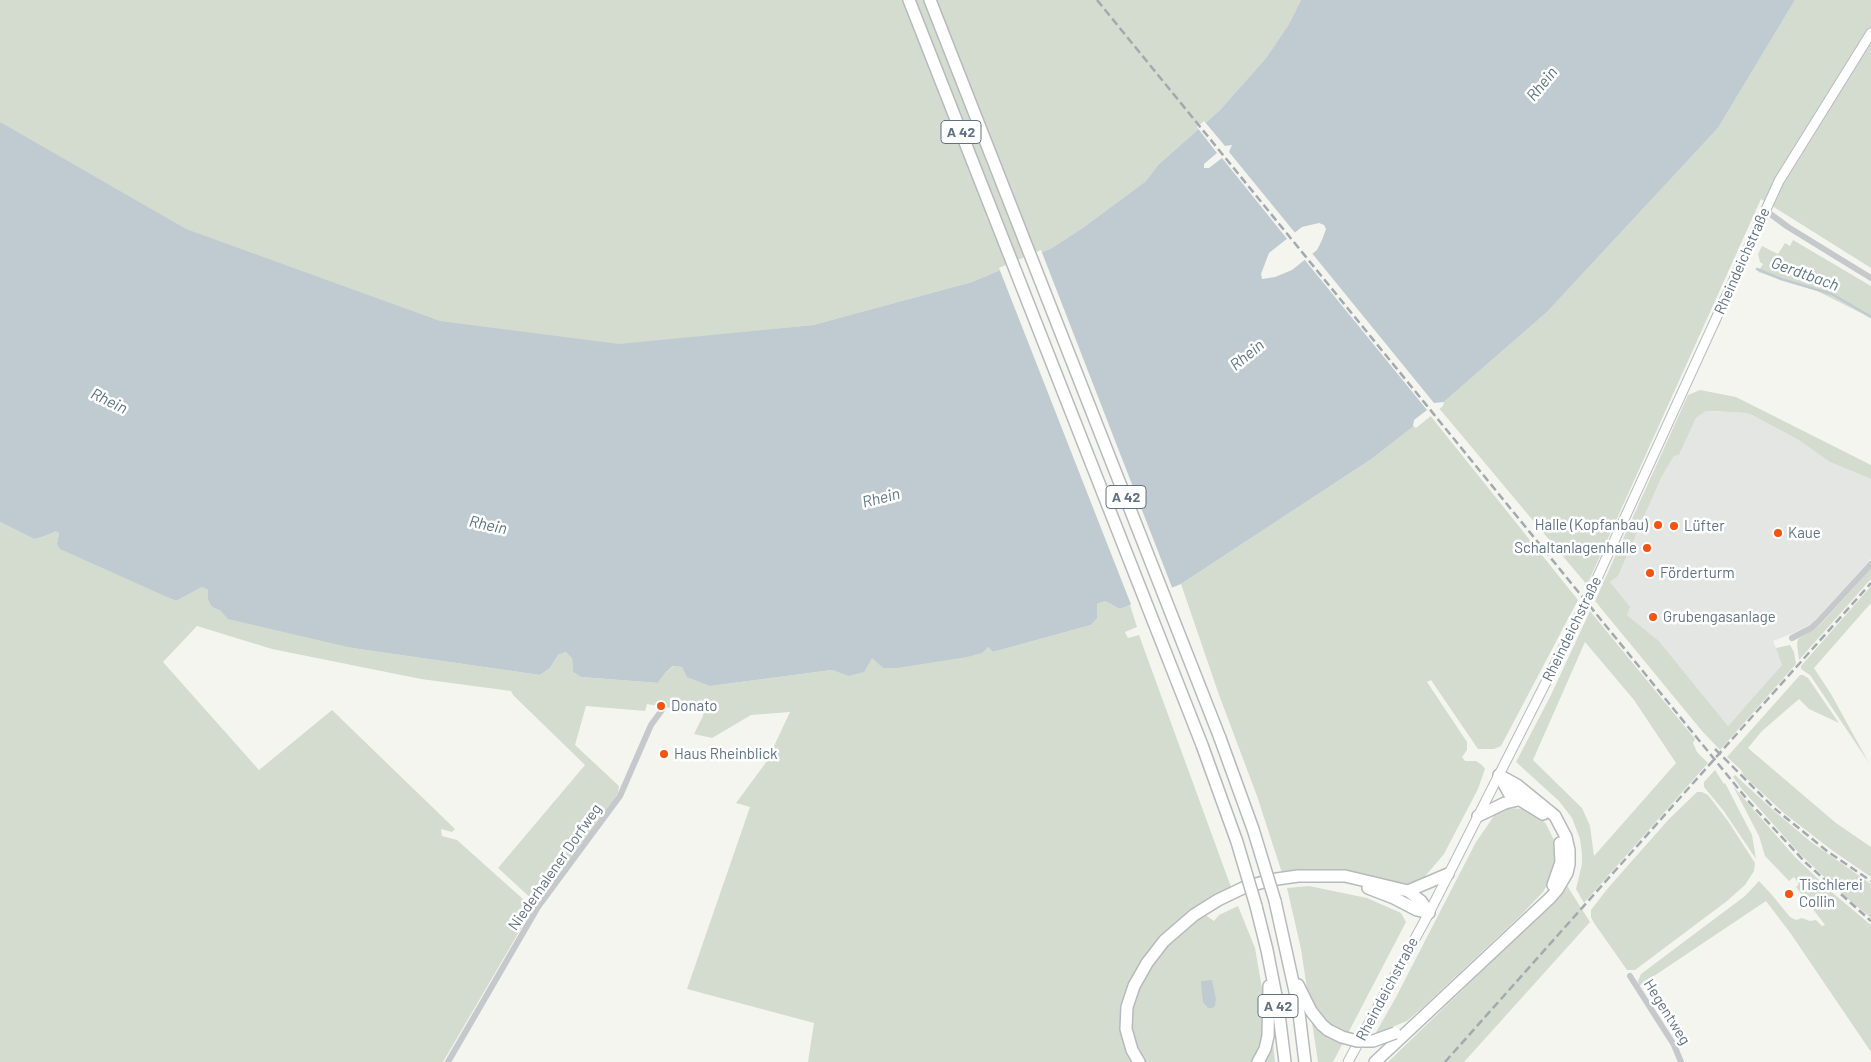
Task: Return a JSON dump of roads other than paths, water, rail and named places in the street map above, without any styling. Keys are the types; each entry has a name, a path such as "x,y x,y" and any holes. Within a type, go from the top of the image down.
{"highway":[{"name":"A 42","path":"909,0 1195,727 1237,842 1267,950 1278,1006 1285,1062"},
{"name":"A 42","path":"930,0 1220,738 1253,828 1275,901 1291,970 1298,1005 1305,1062"},
{"path":"1498,775 1509,793 1541,812 1549,820 1559,840 1561,851 1559,870 1553,886 1540,906"},
{"path":"1375,1062 1557,890 1567,873 1569,850 1566,837 1555,816 1517,785 1498,775"},
{"path":"1478,816 1505,803 1518,800"},
{"path":"1408,891 1448,874"},
{"path":"1139,1062 1132,1050 1126,1030 1130,996 1134,986 1147,963 1174,931 1194,915 1218,900 1256,883 1284,878 1345,876 1408,891 1421,901 1429,913"},
{"path":"1326,877 1370,888 1417,910 1429,913"},
{"path":"1258,1062 1265,1049 1268,1036 1267,950"},
{"path":"1291,970 1312,1011 1322,1025 1342,1038 1357,1041 1380,1040 1422,1017"}],"main road":[{"name":"Rheindeichstraße","path":"1348,1062 1429,913 1583,609 1779,181 1871,33"}],"street":[{"path":"1765,210 1788,227 1871,278"},
{"path":"1792,638 1812,628 1871,564"},
{"name":"Niederhalener Dorfweg","path":"448,1062 538,907 620,796 651,725 662,710"},
{"name":"Hegentweg","path":"1630,976 1674,1045 1681,1062"}],"water":[{"name":"Rhein","path":"1301,0 1795,0 1718,128 1547,312 1438,407 1373,458 1181,584 1120,609 1105,601 1097,604 1097,618 1091,625 993,652 988,647 982,653 967,657 897,668 883,668 872,658 864,672 848,676 832,670 710,686 687,677 682,667 673,666 658,683 581,677 573,672 572,658 566,652 558,655 550,668 540,675 352,648 228,619 221,611 212,607 208,600 208,590 202,587 176,601 60,549 57,544 59,533 56,531 34,539 0,522 0,122 186,229 440,321 619,344 813,325 972,282 1052,248 1146,181 1158,165 1220,110 1266,58 1289,24","holes":["1319,223 1324,225 1326,229 1317,250 1292,270 1275,277 1262,279 1261,274 1269,253 1302,227"]},
{"path":"1212,980 1216,999 1215,1006 1208,1008 1203,1002 1201,981"}],"waterway":[{"name":"Gerdtbach","path":"1757,269 1781,279 1832,294 1871,317"}],"railway":[{"path":"1097,0 1750,803 1805,862 1871,921"},
{"path":"1445,1062 1871,583"},
{"path":"1715,749 1774,808 1827,851 1871,881"}],"place":[{"name":"Halle (Kopfanbau)","path":"1658,525"},
{"name":"Lüfter","path":"1674,526"},
{"name":"Kaue","path":"1778,533"},
{"name":"Schaltanlagenhalle","path":"1647,548"},
{"name":"Förderturm","path":"1650,573"},
{"name":"Grubengasanlage","path":"1653,617"},
{"name":"Donato","path":"661,706"},
{"name":"Haus Rheinblick","path":"664,754"},
{"name":"Tischlerei Collin","path":"1789,894"}]}
